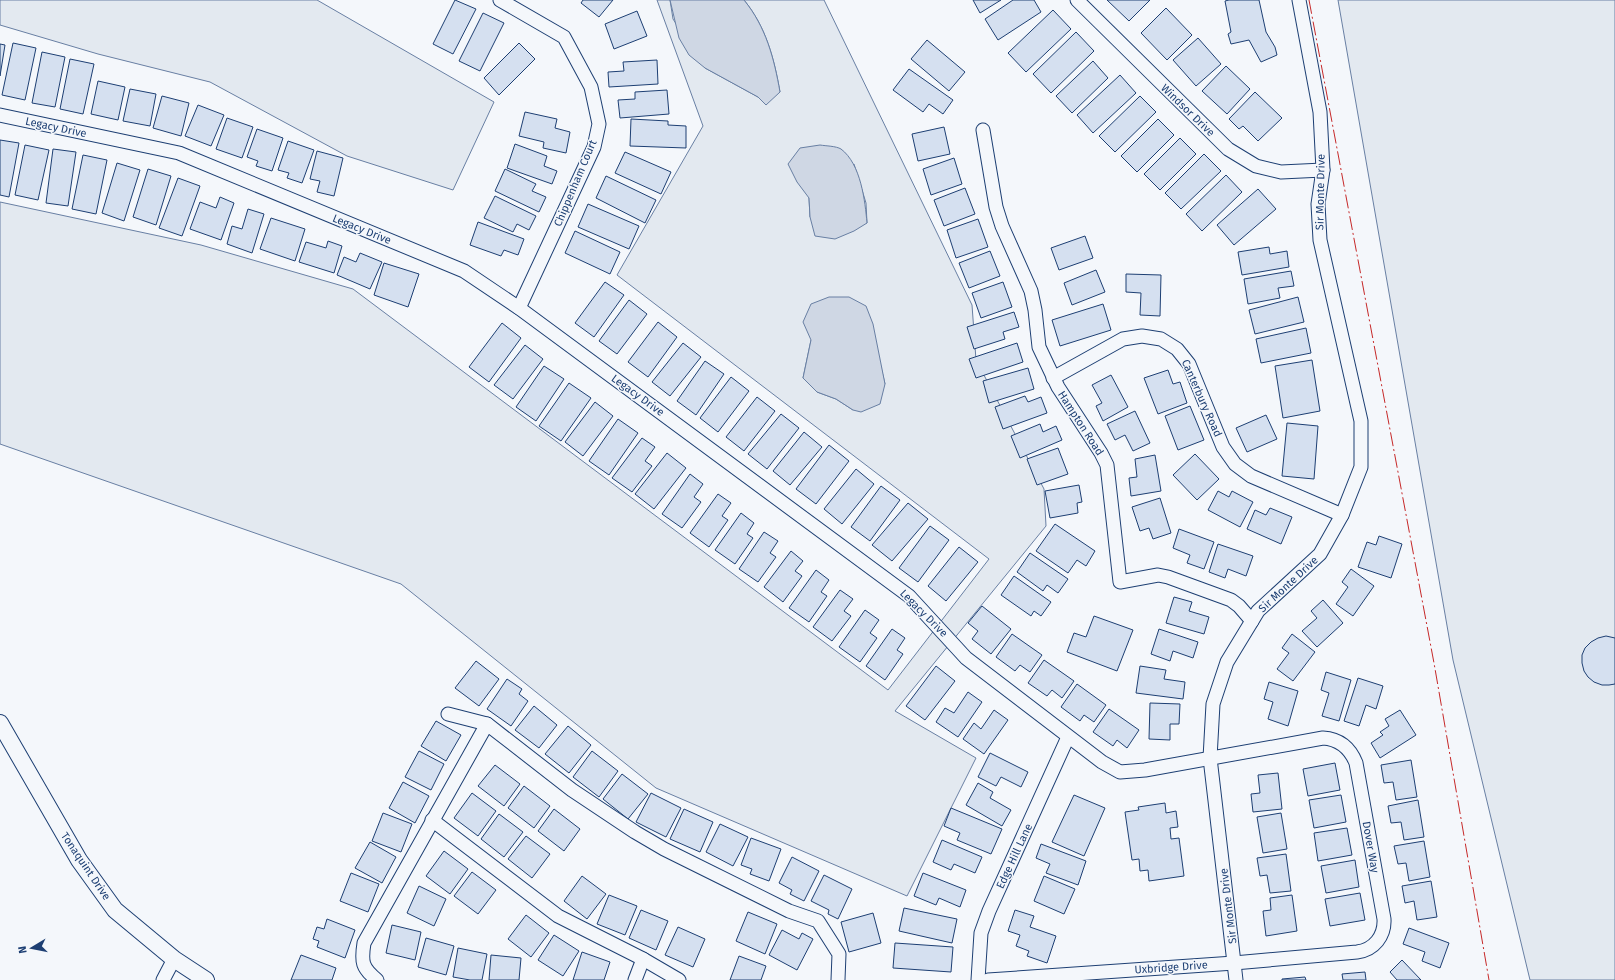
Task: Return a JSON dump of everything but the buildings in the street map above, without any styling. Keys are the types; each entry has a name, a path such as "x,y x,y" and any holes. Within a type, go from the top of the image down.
{"street":[{"name":"Chippenham Court","path":"500,0 564,37 591,87 599,124 594,147 519,308"},
{"name":"Windsor Drive","path":"1077,0 1228,149 1256,166 1281,172 1322,170"},
{"name":"Sir Monte Drive","path":"1236,980 1210,758 1213,704 1227,662 1258,611 1320,554 1342,515 1361,467 1361,421 1320,240 1318,204 1322,170 1320,112 1299,0"},
{"name":"Legacy Drive","path":"0,115 179,153 464,271 519,308 909,596 966,658 1102,762 1120,772 1145,770 1210,758"},
{"name":"Hampton Road","path":"983,130 998,212 1031,291 1035,310 1039,347 1053,378 1106,461 1120,582 1158,575 1168,577 1231,600 1239,606 1252,621"},
{"name":"Canterbury Road","path":"1053,378 1123,339 1142,336 1161,339 1177,349 1186,359 1223,447 1230,459 1240,469 1257,480 1342,515"},
{"path":"448,714 488,724 572,790 635,832 664,849 789,911 818,921 838,954 838,980"},
{"name":"Tonaquint Drive","path":"0,723 79,860 115,910 174,959 206,980"},
{"path":"377,980 366,971 362,956 364,944 432,820 488,724"},
{"name":"Edge Hill Lane","path":"978,980 981,933 989,911 1068,737"},
{"name":"Dover Way","path":"1210,758 1323,738 1337,741 1346,747 1352,753 1356,763 1384,919 1383,930 1378,940 1370,948 1360,952 1234,963"},
{"path":"432,820 558,916 643,959 679,980"},
{"path":"163,980 174,959"},
{"path":"635,980 643,959"},
{"name":"Uxbridge Drive","path":"988,980 1234,963"}],"shaded area":[{"path":"0,0 317,0 494,102 453,190 347,156 210,82 98,54 0,25"},
{"path":"657,0 670,0 673,19 705,68 758,97 780,92 768,43 752,10 744,0 824,0 972,305 976,360 1044,489 1046,526 895,711 976,758 907,896 656,788 401,584 0,444 0,202 201,245 353,289 888,690 989,559 617,275 703,126","holes":["854,164 866,203 867,223 810,217 809,198","811,340 880,363 885,384 853,410 836,399 817,392 803,378"]},
{"path":"670,0 744,0 752,10 768,43 780,92 766,105 758,97 705,68 689,55 679,38"},
{"path":"1338,0 1615,0 1615,980 1530,980 1453,660"},
{"path":"820,145 839,148 848,156 861,183 865,204 867,223 854,231 835,239 815,236 810,217 809,198 797,182 788,164 800,148"},
{"path":"829,297 849,297 866,306 873,324 885,384 880,404 861,412 853,410 836,399 817,392 803,378 811,340 803,322 811,304"}],"power":[{"path":"1309,0 1434,663 1489,980"}]}
